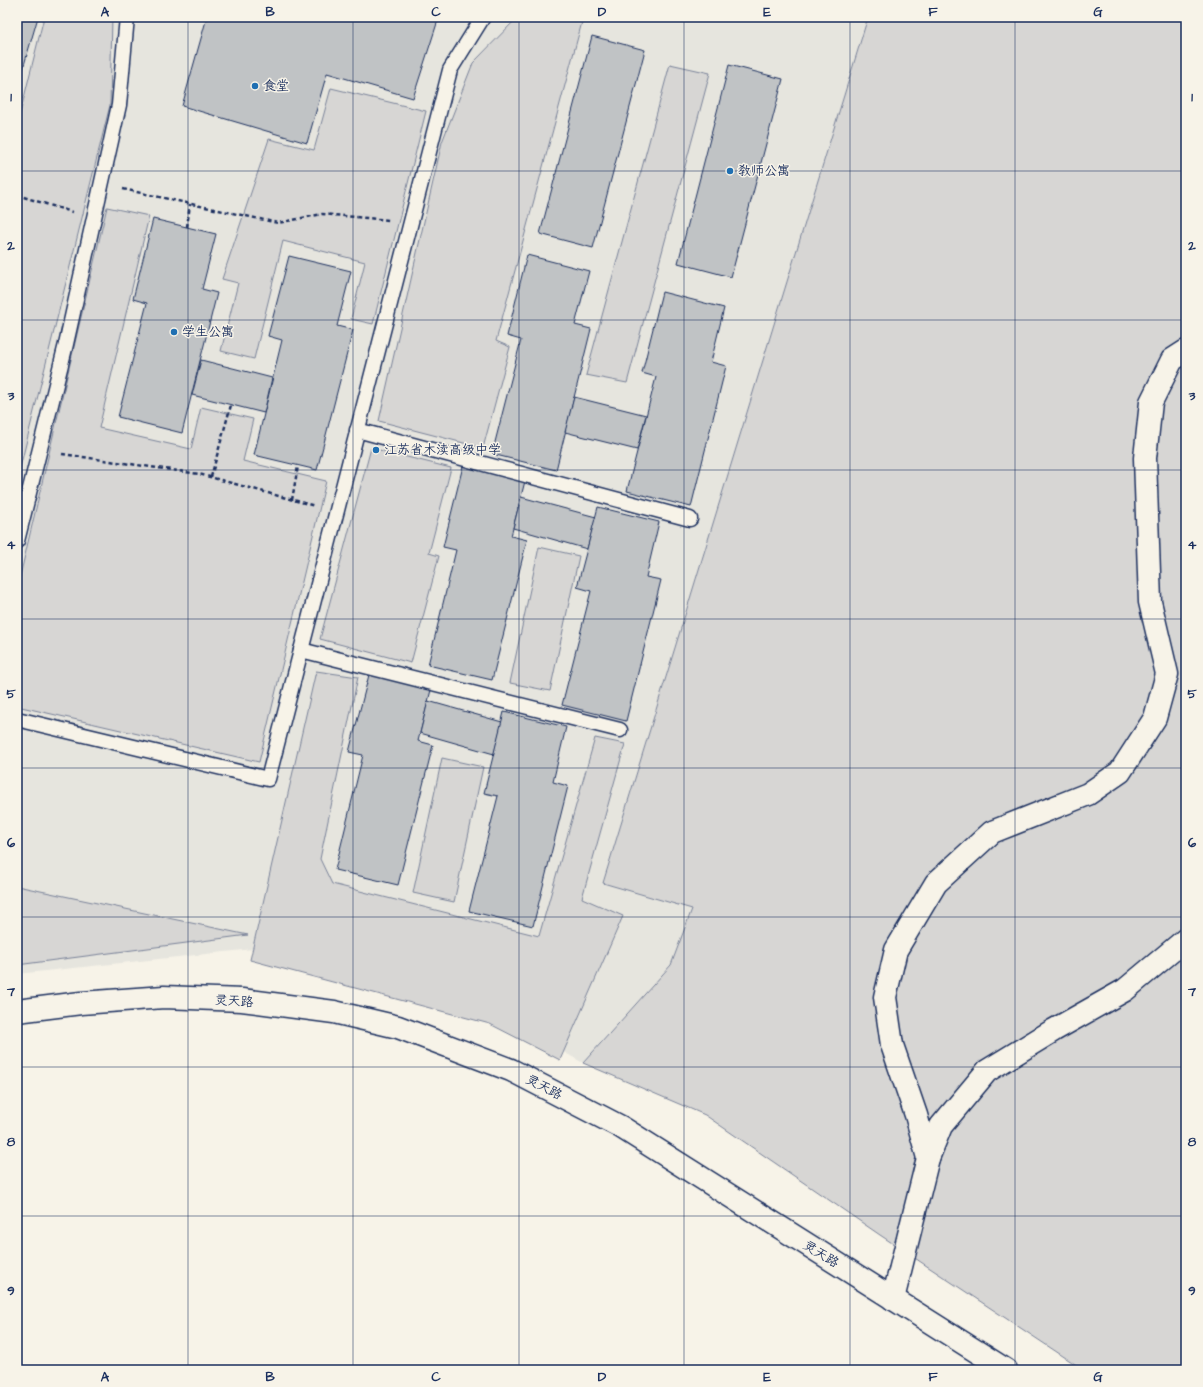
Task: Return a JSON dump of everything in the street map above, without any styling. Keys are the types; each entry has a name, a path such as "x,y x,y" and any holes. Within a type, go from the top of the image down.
{"street":[{"path":"928,1158 916,1114 892,1045 885,997 896,950 936,883 992,832 1088,794 1120,772 1155,718 1167,674 1150,602 1145,458 1151,402 1172,360 1186,351"},
{"path":"893,1299 928,1158 941,1126 987,1071 1054,1030 1125,990 1186,939"},
{"name":"灵天路","path":"17,1011 81,1003 164,997 242,1000 334,1012 398,1027 511,1070 621,1127 1006,1370"}],"lane":[{"path":"17,541 66,344 119,105 126,17"},
{"path":"17,719 268,779 450,70 483,17"},
{"path":"358,430 690,519"},
{"path":"301,650 620,730"}],"path":[{"path":"102,184 278,223 322,214 411,222"},
{"path":"17,195 94,219"},
{"path":"187,227 190,204"},
{"path":"210,477 231,405"},
{"path":"39,451 199,474 337,512"},
{"path":"292,500 298,466"}],"shaded area":[{"name":"江苏省木渎高级中学","path":"17,17 868,17 603,883 692,909 671,965 583,1063 469,998 253,949 17,974"},
{"path":"44,17 112,17 110,105 17,480 17,126"},
{"path":"518,17 553,17 582,22 496,341 510,347 483,448 379,421 442,142 473,63"},
{"path":"868,17 1186,17 1186,1370 1084,1370 880,1235 705,1115 583,1063 671,965 692,909 603,883"},
{"path":"670,64 710,73 627,383 586,375"},
{"path":"331,88 426,111 373,324 351,319 365,262 283,241 254,359 221,351 238,283 222,279 269,139 314,150"},
{"path":"107,207 149,216 99,428 191,449 201,407 253,419 243,461 326,481 259,762 17,706 17,589"},
{"path":"371,448 451,468 429,553 439,556 411,663 320,639"},
{"path":"539,547 579,556 550,691 510,683"},
{"path":"316,671 358,677 320,859 332,884 539,936 595,738 625,744 582,898 623,916 560,1060 490,1024 250,960"},
{"path":"442,758 483,767 454,902 413,893"},
{"path":"17,886 248,935 17,965"}],"building":[{"path":"17,17 38,17 17,89"},
{"name":"食堂","path":"207,17 439,17 413,98 327,73 307,143 182,106"},
{"path":"592,36 645,50 593,248 540,234"},
{"name":"教师公寓","path":"729,65 783,79 731,277 678,263"},
{"name":"学生公寓","path":"153,219 216,234 202,289 217,293 182,433 118,417 147,303 133,299"},
{"path":"527,255 589,271 575,325 591,329 556,470 492,454 521,340 507,336"},
{"name":"学生公寓","path":"289,256 351,271 337,326 353,330 317,470 254,455 282,340 268,336"},
{"path":"662,292 724,308 711,362 726,366 691,507 627,491 656,377 642,373"},
{"path":"201,360 272,378 264,413 192,395"},
{"path":"574,397 646,415 637,450 565,432"},
{"path":"463,466 525,481 511,536 527,540 492,680 428,665 456,550 443,547"},
{"path":"521,497 596,517 587,549 513,528"},
{"path":"598,507 659,522 646,577 661,580 626,721 562,705 591,591 577,587"},
{"path":"370,671 432,686 418,741 433,745 398,885 335,870 363,755 349,752"},
{"path":"428,701 502,722 494,754 420,733"},
{"path":"504,712 566,727 553,782 568,786 533,926 469,911 498,796 484,793"}],"place":[{"name":"食堂","path":"255,86"},
{"name":"教师公寓","path":"730,171"},
{"name":"学生公寓","path":"174,332"},
{"name":"江苏省木渎高级中学","path":"376,450"}]}
